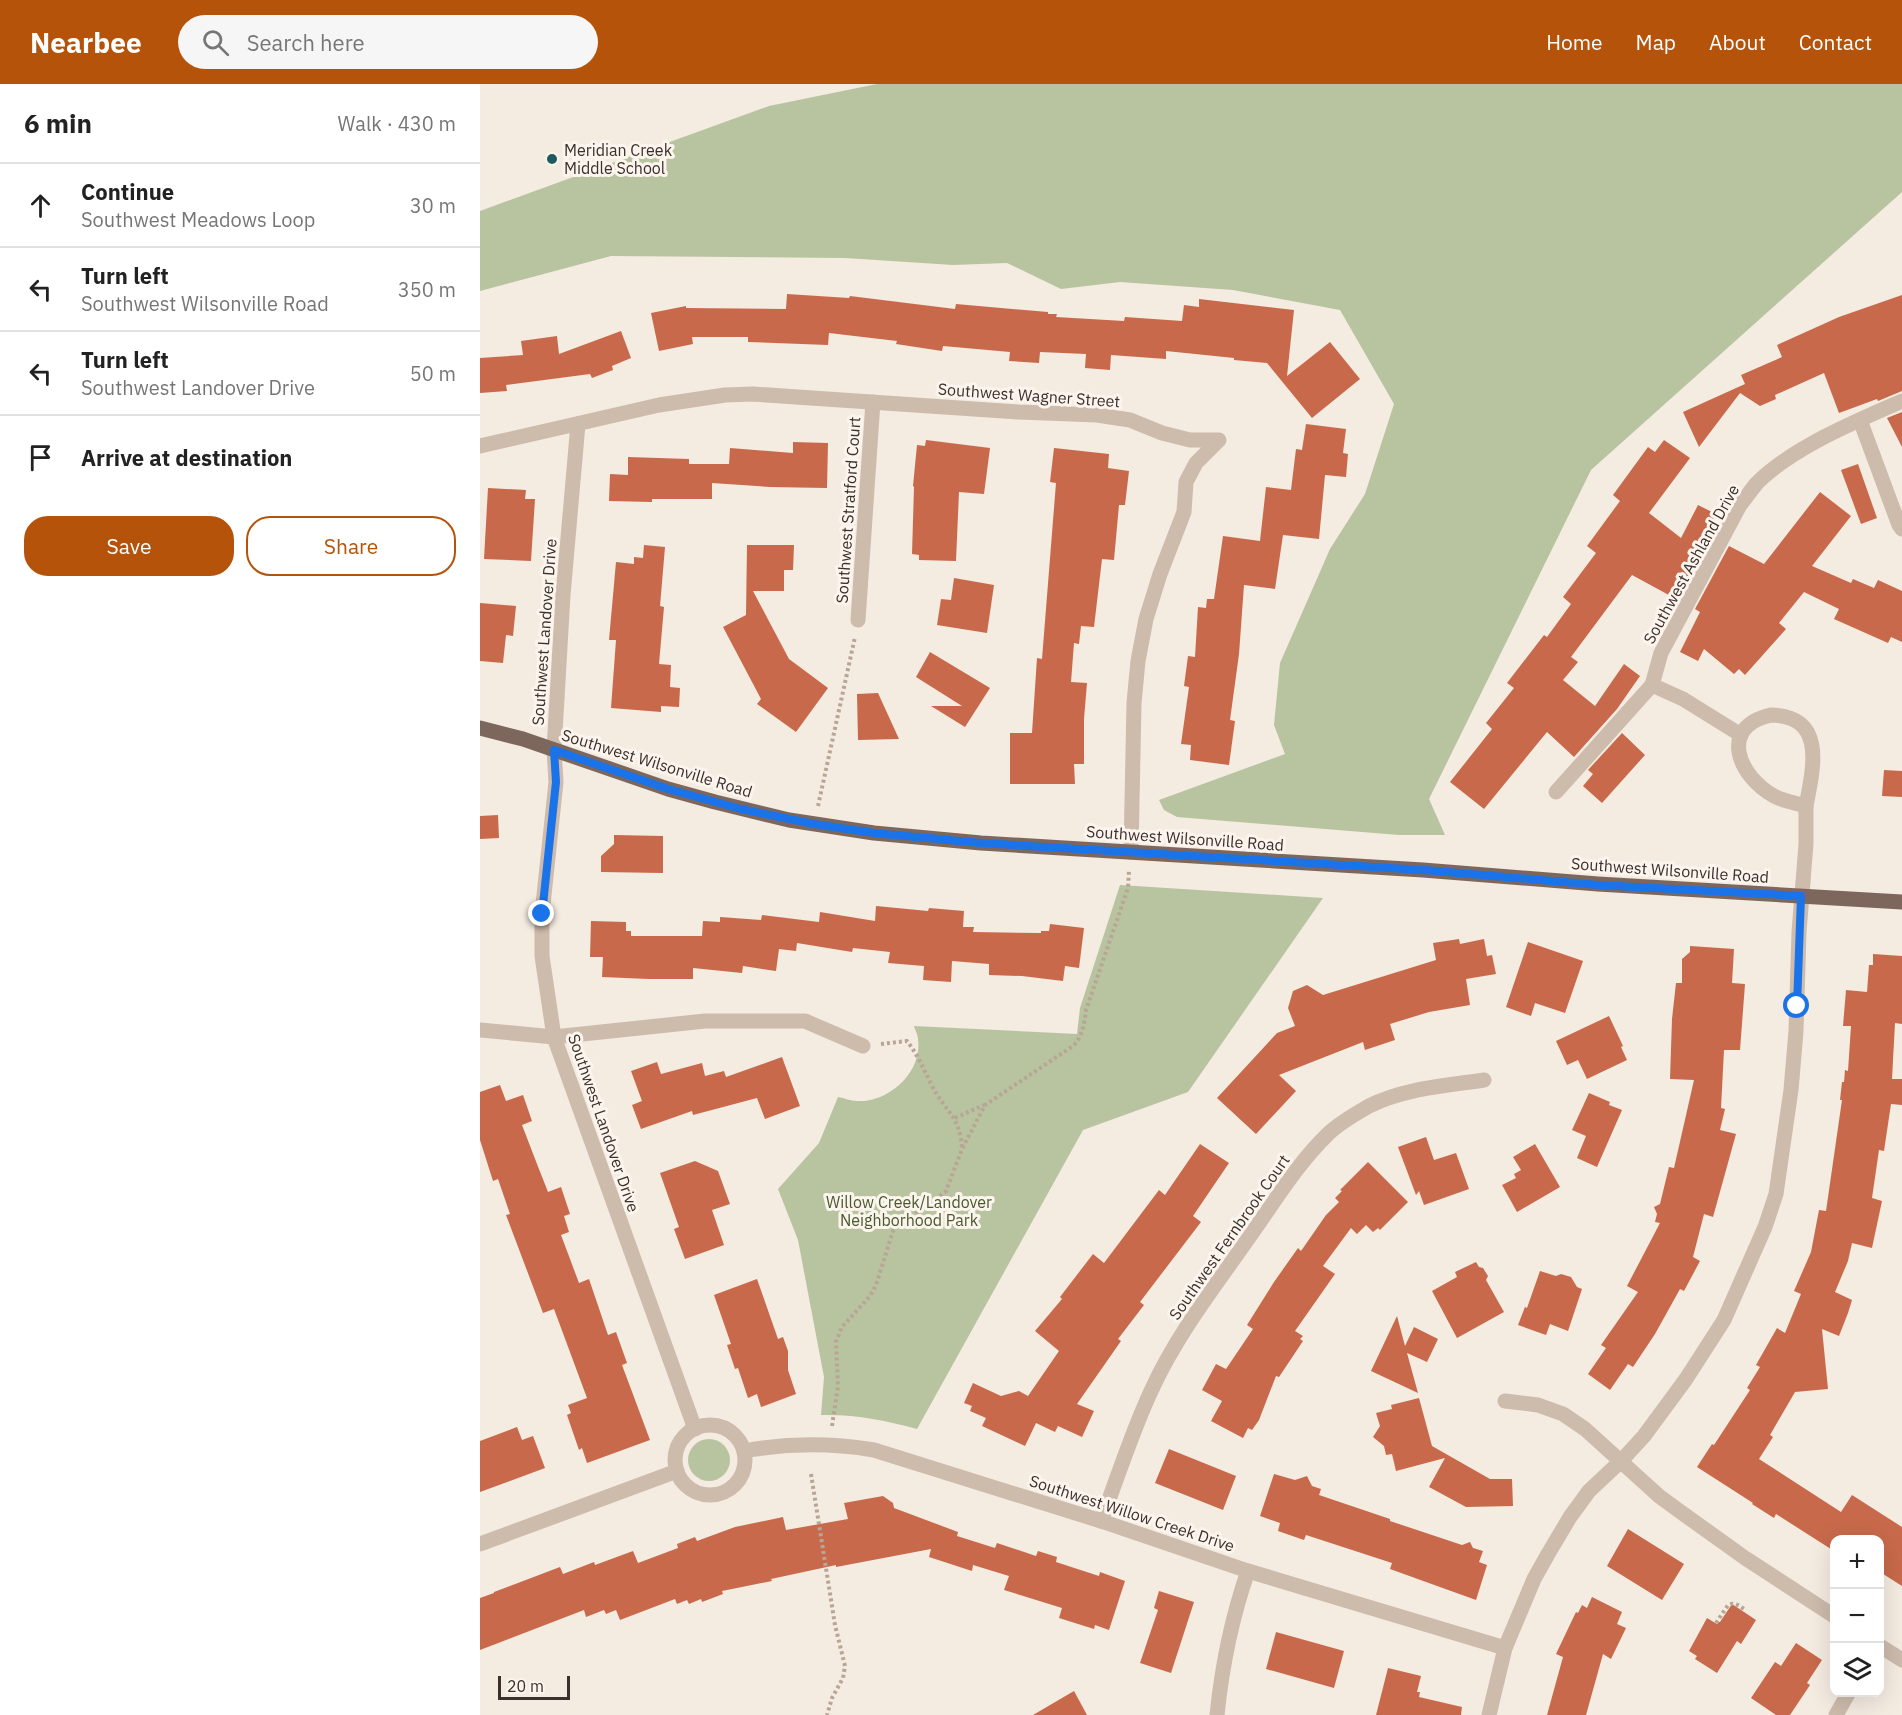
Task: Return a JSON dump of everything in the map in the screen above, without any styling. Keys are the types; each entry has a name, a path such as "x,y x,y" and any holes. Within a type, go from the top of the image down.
{"main road":[{"name":"Southwest Wilsonville Road","path":"480,728 523,739 691,795 766,815 814,824 935,840 1423,870 1599,885 1902,902"}],"street":[{"name":"Southwest Wagner Street","path":"480,446 659,405 725,395 753,394 1097,415 1130,420 1162,433 1190,440 1219,440 1196,463 1186,482 1184,513 1160,574 1146,619 1138,661 1134,703 1131,852"},
{"name":"Southwest Ashland Drive","path":"1556,792 1652,685 1661,653 1740,505 1756,484 1803,450 1902,401"},
{"name":"Southwest Stratford Court","path":"858,620 873,402"},
{"path":"1860,420 1902,530"},
{"name":"Southwest Landover Drive","path":"578,423 563,595 554,750 556,782 542,914 542,956 554,1037 695,1428"},
{"path":"1652,685 1683,699 1741,735"},
{"path":"1489,1715 1505,1648 1534,1578 1570,1516 1589,1491 1644,1436 1686,1379 1724,1320 1767,1221 1776,1194 1791,1090 1796,1031 1801,896 1806,844 1806,806 1814,764 1814,751 1804,727 1795,719 1784,715 1771,715 1751,722 1741,735 1738,753 1744,768 1751,778 1775,796 1806,806"},
{"path":"480,1030 554,1037 705,1021 805,1021 863,1046"},
{"name":"Southwest Fernbrook Court","path":"1101,1521 1143,1408 1169,1356 1217,1282 1314,1149 1330,1132 1368,1107 1387,1098 1408,1091 1484,1080"},
{"path":"1506,1401 1538,1404 1563,1414 1622,1460 1659,1496 1745,1558 1830,1613"},
{"path":"712,1425 723,1427 740,1441 744,1451 745,1463 742,1474 726,1491 703,1494 692,1490 677,1472 675,1460 677,1449 682,1438 695,1428 712,1425"},
{"name":"Southwest Willow Creek Drive","path":"744,1451 793,1445 849,1446 874,1450 1101,1521 1248,1571 1505,1648"},
{"path":"480,1544 677,1472"},
{"path":"1217,1715 1220,1686 1234,1617 1248,1571"},
{"path":"1884,1651 1902,1660"},
{"path":"1836,1715 1846,1697"}],"path":[{"path":"814,824 858,620"},
{"path":"955,1118 985,1105 1079,1040 1086,1010 1128,888 1131,852"},
{"path":"863,1046 907,1041 934,1088 955,1118 962,1149"},
{"path":"831,1427 838,1386 836,1342 842,1326 870,1296 893,1231 946,1191 962,1149 985,1105"},
{"path":"811,1474 835,1624 845,1666 843,1678 832,1698 827,1715"},
{"path":"1716,1623 1728,1605 1734,1603 1746,1610"}],"green space":[{"path":"877,84 1902,84 1902,192 1591,470 1429,799 1445,835 1399,835 1177,817 1164,810 1159,800 1285,754 1274,725 1280,663 1330,549 1365,494 1394,404 1340,310 1233,290 1120,282 1061,289 1007,263 953,265 845,258 611,256 480,291 480,211 769,106"},
{"name":"Willow Creek/Landover Neighborhood Park","path":"1120,885 1323,898 1188,1092 1083,1130 917,1429 869,1418 821,1415 824,1377 798,1240 778,1189 819,1143 838,1097 857,1101 880,1097 891,1091 909,1074 918,1051 918,1037 914,1026 1077,1034 1080,1008"},
{"path":"709,1439 724,1445 730,1460 724,1475 709,1481 694,1475 688,1460 694,1445"}],"building":[{"path":"787,294 849,298 850,296 955,309 956,304 1048,312 1048,314 1057,314 1056,317 1124,321 1125,317 1182,321 1184,305 1199,307 1199,299 1294,310 1287,376 1330,342 1360,379 1312,418 1267,363 1166,351 1166,359 1111,355 1110,370 1085,368 1086,354 1040,352 1039,363 1009,361 1010,352 943,346 942,351 896,344 897,341 829,333 828,345 748,342 748,337 692,337 693,344 659,351 651,313 686,306 686,308 786,309"},
{"path":"1902,295 1902,391 1839,413 1824,373 1775,395 1776,399 1760,406 1740,393 1699,447 1683,412 1745,384 1741,375 1782,357 1777,345 1839,317"},
{"path":"621,331 631,358 612,366 613,370 592,378 590,374 506,385 507,391 480,393 480,358 523,355 521,341 557,336 559,354"},
{"path":"1902,412 1902,447 1887,418"},
{"path":"1306,424 1346,429 1343,453 1348,454 1346,477 1325,475 1319,539 1283,535 1275,589 1244,585 1239,654 1230,720 1235,721 1229,765 1190,760 1191,745 1181,744 1189,687 1184,686 1188,656 1195,657 1198,607 1206,608 1207,599 1214,599 1223,536 1260,541 1266,487 1291,490 1296,449 1302,450"},
{"path":"926,440 990,448 984,494 959,492 956,561 919,560 919,555 912,554 913,486 917,445 925,446"},
{"path":"1664,440 1690,458 1649,513 1681,538 1698,505 1716,514 1705,534 1712,537 1678,600 1632,575 1571,657 1578,662 1563,680 1595,706 1624,664 1640,676 1617,709 1574,757 1547,732 1484,809 1450,782 1492,729 1486,723 1514,688 1507,683 1544,635 1547,637 1571,604 1563,597 1596,553 1587,546 1620,501 1613,495 1648,447 1655,452"},
{"path":"793,442 828,443 827,488 712,483 712,499 652,499 652,502 609,501 610,474 628,475 628,457 689,459 689,464 729,464 730,448 793,453"},
{"path":"1054,448 1109,454 1108,468 1129,471 1125,505 1119,505 1114,560 1102,559 1094,627 1081,626 1079,644 1074,643 1071,682 1087,683 1084,764 1074,764 1075,784 1010,784 1010,733 1032,733 1037,658 1042,659 1056,483 1050,482"},
{"path":"1858,464 1877,518 1861,524 1841,470"},
{"path":"488,488 526,490 525,499 535,499 531,561 484,559"},
{"path":"1820,492 1851,516 1812,566 1851,583 1853,579 1874,588 1878,580 1902,591 1902,642 1891,637 1888,643 1834,619 1839,609 1804,592 1779,623 1786,629 1745,675 1739,669 1734,674 1704,649 1698,661 1680,652 1700,612 1695,609 1729,546 1764,564"},
{"path":"644,545 665,547 660,606 664,607 659,664 671,665 670,687 680,688 679,707 661,706 661,712 611,708 616,640 609,640 616,562 634,564 634,557 643,558"},
{"path":"747,545 794,545 793,570 784,570 784,591 753,591 789,659 828,688 796,732 757,704 761,699 723,627 746,615"},
{"path":"954,578 994,585 987,633 937,625 941,599 951,600"},
{"path":"480,603 516,606 513,636 506,635 503,663 480,661"},
{"path":"930,652 990,688 965,727 931,706 962,706 916,677"},
{"path":"878,693 899,739 858,740 857,694"},
{"path":"1622,733 1645,755 1602,803 1583,786 1593,774 1588,770"},
{"path":"1884,770 1902,771 1902,797 1882,796"},
{"path":"498,815 499,838 480,839 480,816"},
{"path":"614,835 663,836 663,873 601,872 601,856 614,844"},
{"path":"876,906 928,911 929,908 964,911 963,927 974,927 973,932 1041,933 1041,931 1049,931 1050,924 1084,928 1079,968 1065,966 1063,981 989,975 989,964 952,961 951,982 923,980 924,966 888,963 890,952 853,948 852,952 797,943 796,951 779,949 776,971 743,966 742,973 693,968 693,979 649,979 602,977 603,957 590,957 591,921 626,922 626,931 631,931 631,936 702,936 703,921 720,922 720,917 761,920 762,915 819,922 820,912 875,921"},
{"path":"1459,939 1460,944 1484,939 1487,956 1492,955 1496,974 1466,979 1470,1005 1429,1012 1390,1024 1395,1040 1365,1050 1363,1042 1279,1075 1296,1091 1256,1134 1217,1098 1277,1033 1295,1026 1288,1008 1293,991 1307,985 1323,995 1436,960 1433,943"},
{"path":"1528,942 1583,961 1565,1013 1535,1003 1531,1016 1506,1007"},
{"path":"1690,946 1734,949 1732,983 1745,984 1740,1050 1724,1050 1721,1108 1725,1109 1720,1130 1736,1134 1713,1217 1704,1214 1693,1257 1700,1261 1684,1291 1680,1289 1655,1334 1633,1367 1628,1364 1610,1390 1588,1374 1606,1348 1601,1345 1638,1292 1627,1286 1660,1223 1655,1222 1657,1214 1654,1207 1660,1204 1669,1167 1674,1168 1694,1080 1670,1079 1676,983 1682,983 1682,959 1690,952"},
{"path":"1873,954 1902,956 1902,1024 1895,1023 1892,1079 1902,1079 1902,1105 1891,1104 1884,1151 1879,1150 1872,1198 1882,1201 1872,1248 1852,1243 1848,1261 1835,1292 1852,1300 1848,1313 1839,1336 1822,1329 1828,1389 1795,1392 1770,1435 1773,1437 1759,1459 1841,1512 1852,1495 1902,1527 1902,1586 1884,1575 1884,1535 1830,1535 1830,1548 1776,1514 1774,1518 1697,1467 1750,1390 1747,1388 1760,1367 1756,1365 1777,1328 1785,1333 1801,1294 1794,1291 1811,1252 1819,1210 1826,1211 1842,1100 1840,1100 1842,1082 1844,1082 1845,1070 1848,1071 1851,1026 1843,1026 1846,990 1867,992 1869,965 1873,965"},
{"path":"1609,1016 1627,1060 1587,1079 1578,1060 1567,1065 1556,1041"},
{"path":"782,1057 800,1106 765,1119 757,1098 693,1115 692,1111 641,1129 632,1105 642,1101 631,1071 657,1062 661,1074 702,1063 705,1076 724,1071 726,1077"},
{"path":"500,1085 506,1101 523,1095 532,1121 522,1125 548,1192 561,1187 570,1214 564,1216 569,1232 561,1235 579,1283 589,1279 608,1335 616,1332 627,1363 622,1365 650,1440 587,1463 582,1448 579,1450 567,1415 571,1413 568,1405 587,1398 554,1309 543,1313 506,1215 510,1214 498,1179 493,1181 480,1140 480,1092"},
{"path":"1589,1093 1622,1110 1597,1167 1577,1158 1586,1136 1572,1130"},
{"path":"1426,1137 1434,1160 1456,1153 1469,1189 1424,1205 1419,1191 1416,1195 1398,1147"},
{"path":"1200,1144 1229,1163 1193,1216 1201,1222 1140,1302 1144,1305 1118,1339 1121,1341 1077,1404 1094,1411 1082,1437 1058,1426 1055,1432 1036,1423 1025,1446 982,1426 986,1418 970,1411 972,1406 964,1403 973,1383 1001,1396 1019,1391 1028,1396 1059,1351 1035,1331 1062,1299 1060,1297 1093,1254 1104,1263 1159,1190 1165,1195"},
{"path":"1535,1144 1560,1187 1517,1212 1502,1185 1516,1178 1514,1174 1521,1170 1513,1157"},
{"path":"695,1161 718,1171 730,1204 712,1210 724,1245 685,1259 674,1229 679,1227 660,1173"},
{"path":"1368,1162 1408,1202 1380,1230 1378,1228 1373,1232 1366,1225 1357,1234 1351,1228 1323,1266 1335,1274 1295,1331 1303,1336 1300,1339 1303,1341 1279,1377 1276,1376 1259,1420 1252,1430 1248,1428 1243,1438 1211,1421 1222,1401 1202,1390 1216,1364 1226,1369 1253,1329 1247,1325 1274,1282 1298,1248 1301,1251 1326,1215 1339,1202 1335,1198 1342,1191 1340,1190"},
{"path":"1476,1262 1488,1276 1486,1280 1504,1312 1457,1338 1432,1291 1457,1277 1455,1272"},
{"path":"1540,1271 1556,1276 1561,1274 1571,1277 1577,1287 1582,1289 1568,1331 1550,1324 1546,1335 1518,1325 1525,1307 1527,1308"},
{"path":"757,1279 778,1339 783,1337 788,1351 788,1370 796,1394 761,1407 757,1394 748,1398 738,1368 735,1369 727,1345 731,1344 714,1295"},
{"path":"1397,1316 1405,1346 1414,1327 1438,1339 1427,1362 1407,1353 1418,1393 1371,1371"},
{"path":"1419,1398 1432,1446 1490,1479 1512,1479 1513,1506 1466,1507 1429,1487 1445,1458 1396,1471 1392,1454 1386,1455 1384,1446 1373,1437 1380,1426 1376,1413 1392,1409 1391,1405"},
{"path":"517,1427 522,1440 533,1436 545,1468 480,1492 480,1441"},
{"path":"1169,1449 1236,1476 1223,1510 1155,1483"},
{"path":"1274,1474 1295,1480 1307,1476 1312,1486 1321,1489 1319,1495 1462,1545 1470,1542 1473,1548 1483,1551 1479,1562 1487,1565 1476,1600 1390,1569 1392,1563 1306,1535 1304,1540 1278,1531 1280,1523 1260,1516"},
{"path":"883,1496 893,1503 894,1508 958,1532 957,1536 995,1548 997,1543 1036,1556 1038,1551 1057,1557 1056,1562 1099,1576 1100,1572 1125,1581 1109,1630 1095,1625 1094,1629 1059,1618 1062,1608 1004,1590 1009,1576 973,1565 972,1571 929,1557 931,1549 771,1579 772,1581 722,1591 723,1594 702,1602 701,1599 689,1604 687,1600 677,1604 675,1599 620,1620 616,1610 606,1614 604,1610 586,1617 584,1610 480,1650 480,1598 494,1592 560,1567 563,1574 633,1551 638,1563 678,1548 677,1544 695,1537 697,1541 735,1527 783,1517 786,1530 848,1519 844,1503"},
{"path":"1628,1529 1684,1564 1662,1600 1607,1566"},
{"path":"1159,1591 1194,1602 1171,1673 1140,1663 1158,1610 1154,1608"},
{"path":"1592,1597 1622,1612 1617,1624 1626,1628 1611,1659 1603,1654 1586,1715 1547,1715 1563,1657 1556,1654 1576,1612 1578,1613 1582,1605 1587,1608"},
{"path":"1732,1604 1756,1620 1741,1644 1737,1641 1717,1673 1695,1659 1697,1656 1689,1651 1707,1618 1717,1624"},
{"path":"1276,1632 1344,1651 1334,1688 1266,1669"},
{"path":"1796,1643 1822,1660 1807,1683 1810,1685 1790,1715 1776,1715 1751,1698 1775,1662 1781,1666"},
{"path":"1388,1668 1421,1676 1417,1692 1420,1692 1419,1697 1462,1707 1461,1715 1376,1715"},
{"path":"1074,1691 1087,1715 1033,1715"}],"place":[{"name":"Meridian Creek Middle School","path":"552,159"}],"route":[{"path":"542,914 556,782 554,750 668,789 741,809 874,833 935,840 1423,870 1599,885 1801,896 1797,1006"}]}
